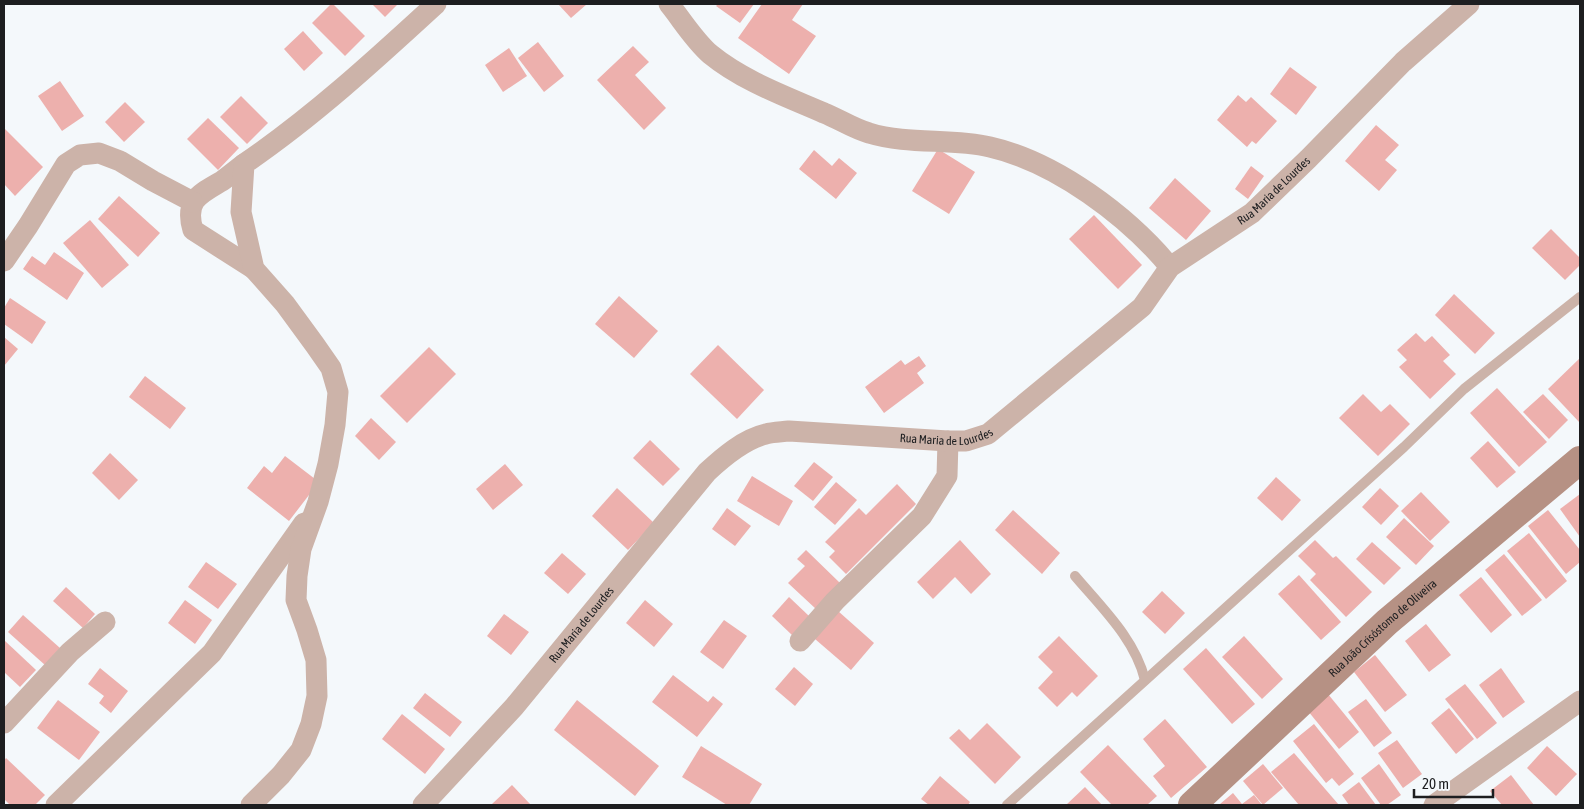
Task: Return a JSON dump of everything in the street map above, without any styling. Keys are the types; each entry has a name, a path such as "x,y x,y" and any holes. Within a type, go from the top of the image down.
{"street":[{"path":"251,805 281,775 301,750 311,724 317,696 316,660 296,600 297,576 301,548 318,502 328,464 335,425 338,392 331,368 316,345 285,304 254,269 194,230 190,218 193,202 205,189 222,180 295,126 384,52 436,4"},
{"path":"669,4 709,52 734,72 869,133 990,147 1025,158 1072,182 1115,213 1152,245 1170,267"},
{"name":"Rua Maria de Lourdes","path":"423,805 514,707 706,472 724,457 746,442 765,434 789,431 948,442 966,441 988,434 1142,307 1170,267 1252,213 1403,62 1469,4"},
{"path":"4,261 66,164 80,155 99,153 120,161 193,202"},
{"path":"244,164 241,212 254,269"},
{"path":"800,641 836,600 922,516 947,476 948,442"},
{"name":"Rua João Crisóstomo de Oliveira","path":"1192,805 1388,622 1580,460"},
{"path":"56,805 212,653 318,502"},
{"path":"4,723 70,652 105,622"},
{"path":"1434,805 1580,701"}],"lane":[{"path":"1007,805 1396,453 1464,389 1580,297"},
{"path":"1076,576 1122,632 1142,665 1146,680"}],"building":[{"path":"331,4 365,36 345,56 312,23"},
{"path":"372,4 398,4 385,17"},
{"path":"558,4 587,4 571,18"},
{"path":"718,4 754,4 740,23 716,6"},
{"path":"762,4 803,4 792,20 816,36 789,74 738,38"},
{"path":"303,31 323,53 304,71 284,49"},
{"path":"538,42 564,76 544,92 518,58"},
{"path":"633,46 649,62 635,75 666,108 644,130 597,80"},
{"path":"509,48 527,76 503,92 485,65"},
{"path":"1290,67 1317,87 1296,115 1270,94"},
{"path":"60,81 84,116 62,131 38,96"},
{"path":"1238,95 1246,102 1251,97 1277,121 1256,144 1252,141 1247,147 1217,120"},
{"path":"241,96 268,123 247,144 220,117"},
{"path":"125,102 145,122 124,142 105,122"},
{"path":"208,118 239,148 218,170 187,139"},
{"path":"1376,125 1399,145 1385,160 1397,170 1379,191 1345,161"},
{"path":"4,128 43,167 15,196 4,184"},
{"path":"938,149 975,172 949,214 912,191"},
{"path":"814,150 832,166 839,158 857,173 836,199 799,169"},
{"path":"1251,166 1264,176 1248,199 1235,189"},
{"path":"1175,178 1211,211 1186,240 1149,208"},
{"path":"119,196 160,233 138,257 98,219"},
{"path":"1094,215 1142,265 1118,289 1069,239"},
{"path":"90,220 129,265 102,288 63,243"},
{"path":"1551,229 1580,258 1580,265 1565,280 1532,248"},
{"path":"54,252 84,273 67,300 23,269 32,256 45,265"},
{"path":"1454,294 1495,333 1475,354 1435,315"},
{"path":"619,296 658,331 634,358 595,324"},
{"path":"10,298 46,322 32,344 4,324 4,308"},
{"path":"1416,333 1425,342 1432,336 1450,355 1443,361 1456,374 1430,399 1399,367 1407,360 1397,350"},
{"path":"4,337 18,349 4,366"},
{"path":"718,345 764,390 737,419 690,374"},
{"path":"429,347 456,374 407,423 380,396"},
{"path":"919,356 926,366 917,373 924,383 884,413 865,387 901,360 905,365"},
{"path":"1580,358 1580,423 1548,389"},
{"path":"145,376 186,408 170,429 129,397"},
{"path":"1497,388 1547,442 1519,467 1470,413"},
{"path":"1363,394 1381,412 1390,404 1410,424 1378,456 1339,418"},
{"path":"1543,394 1568,420 1549,439 1523,412"},
{"path":"371,418 396,442 379,460 355,436"},
{"path":"650,440 680,469 663,486 633,458"},
{"path":"1488,441 1516,472 1497,488 1470,458"},
{"path":"110,453 138,480 119,500 92,473"},
{"path":"285,456 319,482 289,521 247,488 264,466 272,473"},
{"path":"814,462 833,477 813,501 794,486"},
{"path":"505,464 523,485 493,510 476,489"},
{"path":"752,476 793,501 779,526 737,501"},
{"path":"1276,477 1301,500 1282,521 1257,498"},
{"path":"836,482 857,500 835,525 814,507"},
{"path":"897,484 916,504 846,574 829,557 835,551 825,542 859,508 866,515"},
{"path":"617,488 654,523 628,550 592,516"},
{"path":"1380,488 1399,506 1381,525 1362,507"},
{"path":"1421,492 1450,522 1430,541 1401,511"},
{"path":"1580,494 1580,537 1560,509"},
{"path":"727,508 751,526 735,546 712,529"},
{"path":"1013,510 1060,553 1042,574 995,530"},
{"path":"1548,510 1580,550 1580,562 1566,574 1528,526"},
{"path":"1404,518 1434,546 1416,565 1386,537"},
{"path":"1529,533 1567,581 1546,599 1507,551"},
{"path":"960,540 991,574 971,594 955,577 933,599 917,582"},
{"path":"1315,540 1333,558 1336,556 1372,592 1346,617 1310,580 1316,574 1298,556"},
{"path":"1372,542 1401,568 1384,585 1356,559"},
{"path":"806,550 840,583 816,609 788,583 805,566 797,559"},
{"path":"562,553 586,574 568,594 544,573"},
{"path":"1504,554 1542,600 1522,616 1485,570"},
{"path":"206,562 237,584 218,609 188,587"},
{"path":"1299,575 1341,622 1321,640 1278,594"},
{"path":"1481,577 1512,615 1491,633 1459,595"},
{"path":"66,587 95,614 83,628 53,601"},
{"path":"1162,591 1185,613 1165,634 1142,612"},
{"path":"789,597 809,616 792,635 772,616"},
{"path":"185,600 212,620 195,644 168,623"},
{"path":"645,600 673,624 654,647 626,623"},
{"path":"838,611 874,643 851,670 815,639"},
{"path":"504,614 529,632 511,655 487,636"},
{"path":"23,615 60,648 45,665 8,632"},
{"path":"724,620 747,636 723,669 700,652"},
{"path":"1426,624 1451,655 1429,672 1405,641"},
{"path":"1059,636 1098,676 1077,697 1072,692 1057,707 1038,688 1053,672 1038,657"},
{"path":"1244,636 1283,679 1262,699 1222,657"},
{"path":"4,640 36,670 20,687 4,672"},
{"path":"1206,648 1255,704 1232,724 1183,669"},
{"path":"1375,655 1407,695 1385,712 1354,672"},
{"path":"794,667 813,684 795,706 775,689"},
{"path":"100,668 128,691 111,713 99,703 104,696 88,684"},
{"path":"1501,668 1525,702 1503,718 1479,685"},
{"path":"673,675 708,702 713,696 723,704 697,737 652,702"},
{"path":"1465,684 1497,723 1477,739 1445,699"},
{"path":"425,693 462,722 450,737 413,708"},
{"path":"1328,694 1359,732 1339,749 1308,711"},
{"path":"1366,699 1392,733 1374,747 1348,712"},
{"path":"58,700 100,732 79,760 37,728"},
{"path":"577,700 659,766 635,796 554,730"},
{"path":"1449,708 1474,739 1456,754 1431,723"},
{"path":"402,714 445,749 425,774 382,739"},
{"path":"1165,719 1207,767 1171,798 1153,776 1165,766 1143,739"},
{"path":"987,723 1021,757 995,784 949,738 959,729 970,740"},
{"path":"1314,724 1354,774 1339,786 1332,778 1326,783 1293,741"},
{"path":"1397,740 1422,774 1403,788 1378,753"},
{"path":"1108,745 1157,796 1147,805 1112,805 1080,772"},
{"path":"701,746 762,784 749,805 727,805 682,777"},
{"path":"1547,746 1577,774 1556,796 1527,768"},
{"path":"1294,753 1339,805 1299,805 1271,772"},
{"path":"6,758 45,795 35,805 10,805 4,799 4,761"},
{"path":"1263,764 1283,788 1263,805 1243,781"},
{"path":"1379,764 1401,795 1387,805 1381,805 1361,778"},
{"path":"1511,775 1534,805 1502,805 1490,791"},
{"path":"940,776 970,802 968,805 929,805 921,799"},
{"path":"1359,782 1376,805 1349,805 1342,795"},
{"path":"512,785 531,805 492,804"},
{"path":"1085,787 1102,805 1066,805"},
{"path":"1233,793 1242,804 1254,795 1262,805 1220,804"}]}
